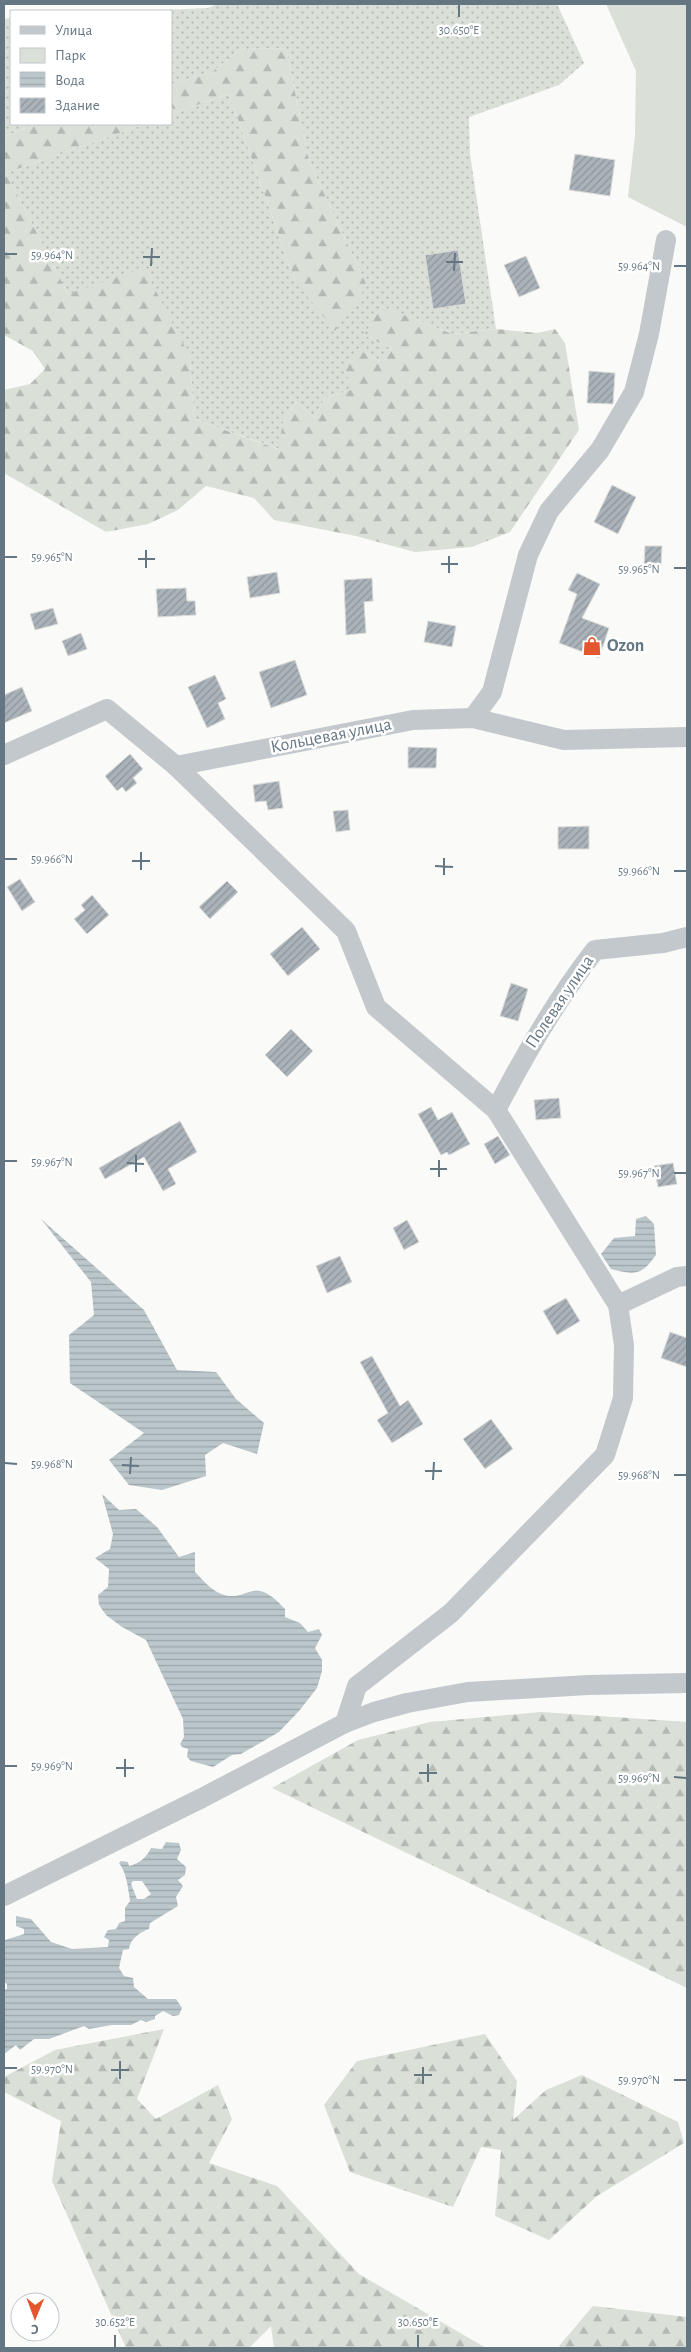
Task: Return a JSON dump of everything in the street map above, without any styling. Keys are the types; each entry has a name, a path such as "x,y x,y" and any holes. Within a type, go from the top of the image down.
{"street":[{"path":"473,718 492,692 528,555 545,520 550,511 600,450 634,392 649,334 666,240"},
{"path":"4,755 107,709 176,766 346,931 376,1007 496,1110 618,1305 624,1346 623,1398 605,1455 451,1613 357,1686 345,1723"},
{"name":"Кольцевая улица","path":"176,766 413,720 473,718 564,740 687,737"},
{"name":"Полевая улица","path":"496,1110 530,1046 571,981 595,950 663,944 687,937"},
{"path":"618,1305 677,1278 687,1276"},
{"path":"4,1896 202,1798 345,1723 407,1703 468,1692 588,1685 687,1683"}],"green space":[{"path":"218,4 557,4 584,63 559,85 469,117 470,154 496,329 452,334 382,306 364,335 392,349 382,363 358,349 351,390 325,398 315,418 296,402 283,422 279,449 194,419 190,357 68,294 6,173 142,125 172,125 172,114 229,94 295,281 367,286 309,161 286,48 241,49 212,72 172,85 172,10 162,10 208,8"},
{"path":"606,4 687,4 687,227 628,197 635,135 636,71"},
{"path":"10,18 10,125 33,125 4,137 4,19"},
{"path":"286,48 309,161 367,286 335,331 295,281 229,94 172,114 172,85 212,72 241,49"},
{"path":"33,125 142,125 6,173 68,294 144,268 190,357 194,419 278,449 283,422 296,402 315,418 325,398 351,390 345,367 358,349 382,363 392,349 364,335 382,306 452,334 496,329 538,333 555,329 565,343 579,430 510,532 472,547 415,552 356,536 274,520 254,498 206,486 178,510 148,524 106,532 4,473 4,390 30,384 45,369 33,351 4,335 4,137"},
{"path":"541,1712 687,1722 687,1988 272,1788 358,1740 430,1722"},
{"path":"164,2029 137,2099 156,2119 218,2085 232,2119 209,2163 277,2186 359,2274 486,2348 274,2348 271,2326 249,2348 126,2348 52,2181 61,2121 4,2092 4,2077 55,2050"},
{"path":"485,2034 517,2081 513,2120 546,2090 582,2075 678,2122 684,2143 597,2196 549,2240 495,2216 501,2150 481,2147 453,2207 350,2172 324,2105 357,2061"},
{"path":"593,2306 687,2317 687,2348 561,2348 559,2346"}],"water":[{"path":"646,1216 654,1224 656,1255 646,1267 637,1272 632,1273 611,1269 601,1254 614,1238 635,1236 636,1219"},
{"path":"41,1219 144,1310 177,1370 216,1372 236,1399 264,1423 257,1454 223,1443 205,1455 206,1476 162,1490 129,1485 109,1460 144,1433 70,1383 69,1335 94,1315 91,1282"},
{"path":"102,1494 119,1510 136,1509 157,1527 179,1557 195,1552 195,1572 206,1584 219,1593 237,1596 250,1592 264,1592 274,1598 285,1609 285,1617 300,1623 308,1632 319,1629 322,1635 315,1648 322,1660 322,1671 317,1688 279,1732 241,1754 232,1755 213,1767 191,1761 187,1757 188,1749 180,1744 184,1737 183,1719 146,1640 122,1627 106,1615 99,1605 98,1595 108,1587 109,1569 95,1558 110,1549 113,1534"},
{"path":"166,1842 179,1843 181,1850 177,1859 186,1867 185,1875 178,1880 183,1886 176,1897 178,1906 150,1923 149,1929 133,1939 129,1949 123,1950 119,1968 124,1976 133,1978 134,1987 148,1999 176,1999 182,2008 179,2015 173,2016 163,2011 155,2016 155,2019 146,2022 141,2020 131,2025 112,2025 89,2029 84,2026 49,2039 34,2039 20,2050 16,2045 4,2054 4,1990 7,1989 7,1984 4,1982 4,1945 5,1940 24,1934 24,1929 16,1926 16,1916 31,1919 51,1942 72,1949 108,1947 109,1940 104,1937 108,1930 116,1929 119,1923 125,1921 125,1908 130,1901 128,1886 119,1863 121,1861 128,1862 129,1866 133,1865 142,1860 151,1848 162,1849","holes":["133,1881 142,1881 151,1894 144,1899 137,1899 131,1884"]}],"building":[{"path":"575,154 615,160 610,196 569,190"},
{"path":"458,250 466,304 433,309 425,255"},
{"path":"526,256 540,288 519,297 504,265"},
{"path":"589,371 615,373 613,404 587,403"},
{"path":"612,485 636,497 618,534 594,522"},
{"path":"645,546 662,546 661,565 644,565"},
{"path":"277,572 280,593 250,598 247,577"},
{"path":"577,573 600,584 582,618 609,628 599,658 559,643 577,594 568,590"},
{"path":"372,578 373,601 364,602 366,633 346,635 344,580"},
{"path":"186,588 187,601 195,601 196,615 158,617 156,589"},
{"path":"53,608 58,624 35,630 30,614"},
{"path":"428,621 456,626 452,647 424,642"},
{"path":"81,633 87,649 68,656 62,641"},
{"path":"295,660 307,695 271,708 259,672"},
{"path":"215,675 226,699 218,703 225,719 207,728 188,687"},
{"path":"22,687 32,711 4,723 4,695"},
{"path":"408,747 437,748 436,768 408,768"},
{"path":"130,754 143,769 133,778 137,783 126,792 122,787 117,791 105,776"},
{"path":"279,781 283,808 268,810 266,801 255,802 253,785"},
{"path":"348,810 350,830 336,832 333,811"},
{"path":"589,826 589,849 558,849 558,827"},
{"path":"20,879 35,902 22,911 7,887"},
{"path":"227,881 238,892 210,919 199,907"},
{"path":"92,895 109,915 87,934 74,919 85,910 81,905"},
{"path":"302,927 320,949 288,976 270,954"},
{"path":"511,983 528,989 518,1021 500,1016"},
{"path":"291,1029 313,1051 287,1077 265,1055"},
{"path":"559,1098 561,1118 536,1120 534,1100"},
{"path":"431,1107 438,1120 452,1112 470,1144 449,1155 447,1152 441,1155 418,1114"},
{"path":"180,1121 197,1152 168,1169 176,1184 163,1191 144,1157 105,1179 99,1168"},
{"path":"498,1136 510,1155 495,1164 484,1144"},
{"path":"673,1163 677,1184 658,1187 654,1166"},
{"path":"407,1220 419,1242 404,1250 393,1228"},
{"path":"340,1256 352,1282 327,1293 316,1266"},
{"path":"566,1298 580,1321 557,1335 543,1311"},
{"path":"670,1332 687,1338 687,1367 661,1358"},
{"path":"372,1356 400,1406 408,1400 423,1424 392,1443 377,1420 388,1413 360,1362"},
{"path":"491,1419 513,1449 485,1469 463,1439"}],"place":[{"name":"Ozon","path":"592,646"}]}
